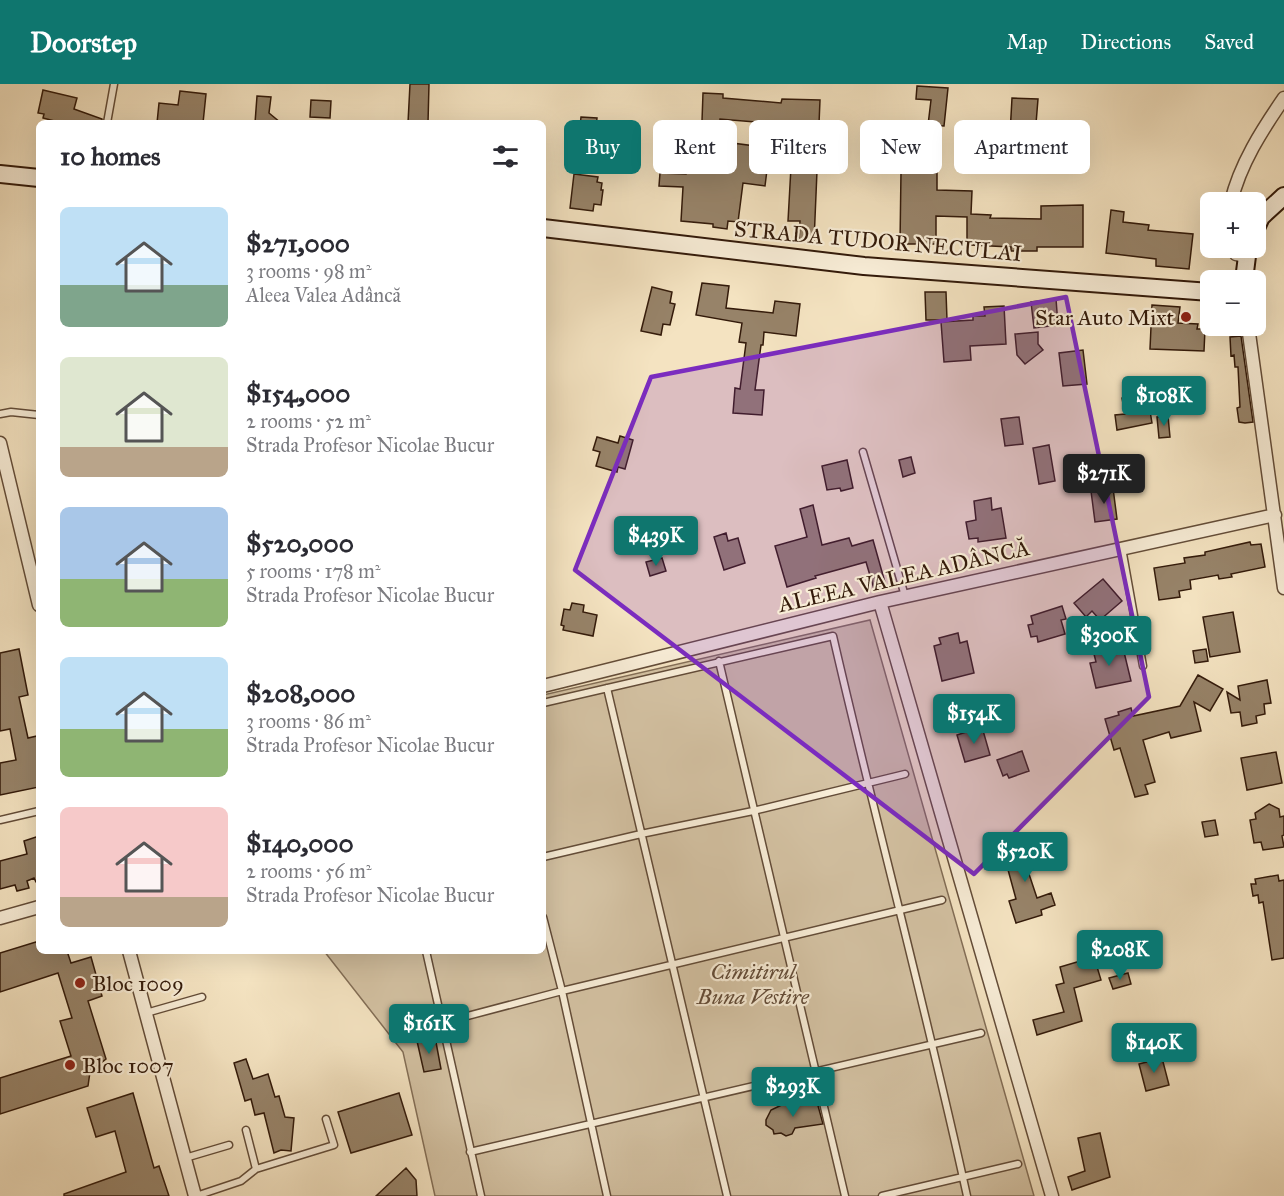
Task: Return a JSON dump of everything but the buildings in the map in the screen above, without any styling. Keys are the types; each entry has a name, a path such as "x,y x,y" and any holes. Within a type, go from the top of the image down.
{"street":[{"path":"1234,192 1251,150 1284,98"},
{"path":"0,174 36,178"},
{"path":"1266,212 1284,196"},
{"name":"STRADA TUDOR NECULAI","path":"546,228 864,266 1200,291"},
{"path":"1249,336 1275,515 1281,539 1284,588"},
{"path":"0,442 5,486 36,594"},
{"name":"ALEEA VALEA ADÂNCĂ","path":"546,685 905,596 1275,515"},
{"path":"880,602 1052,1196"},
{"path":"0,918 36,908"},
{"path":"130,954 196,1196"}],"lane":[{"path":"108,120 114,84"},
{"path":"0,414 11,412 36,415"},
{"path":"863,452 905,596"},
{"path":"1122,548 1143,666"},
{"path":"546,702 833,636 867,783 933,1044 967,1196"},
{"path":"719,661 845,1196"},
{"path":"607,688 727,1196"},
{"path":"546,856 753,811 905,774"},
{"path":"0,820 36,812"},
{"path":"441,1023 562,991 942,900"},
{"path":"546,929 607,1196"},
{"path":"427,954 481,1196"},
{"path":"146,1013 202,997"},
{"path":"470,1152 981,1033"},
{"path":"196,1196 241,1180 256,1169 334,1145 326,1119"},
{"path":"246,1130 256,1169"},
{"path":"185,1158 229,1145"},
{"path":"882,1196 1018,1164"}],"highlighted area":[{"path":"1066,297 1149,697 974,874 575,570 651,377"}],"green space":[{"name":"Cimitirul Buna Vestire","path":"870,620 1034,1196 435,1196 403,1052 326,954 546,954 546,694"}],"place":[{"name":"Star Auto Mixt","path":"1186,317"},
{"name":"Bloc 1009","path":"80,983"},
{"name":"Bloc 1007","path":"70,1065"}]}
